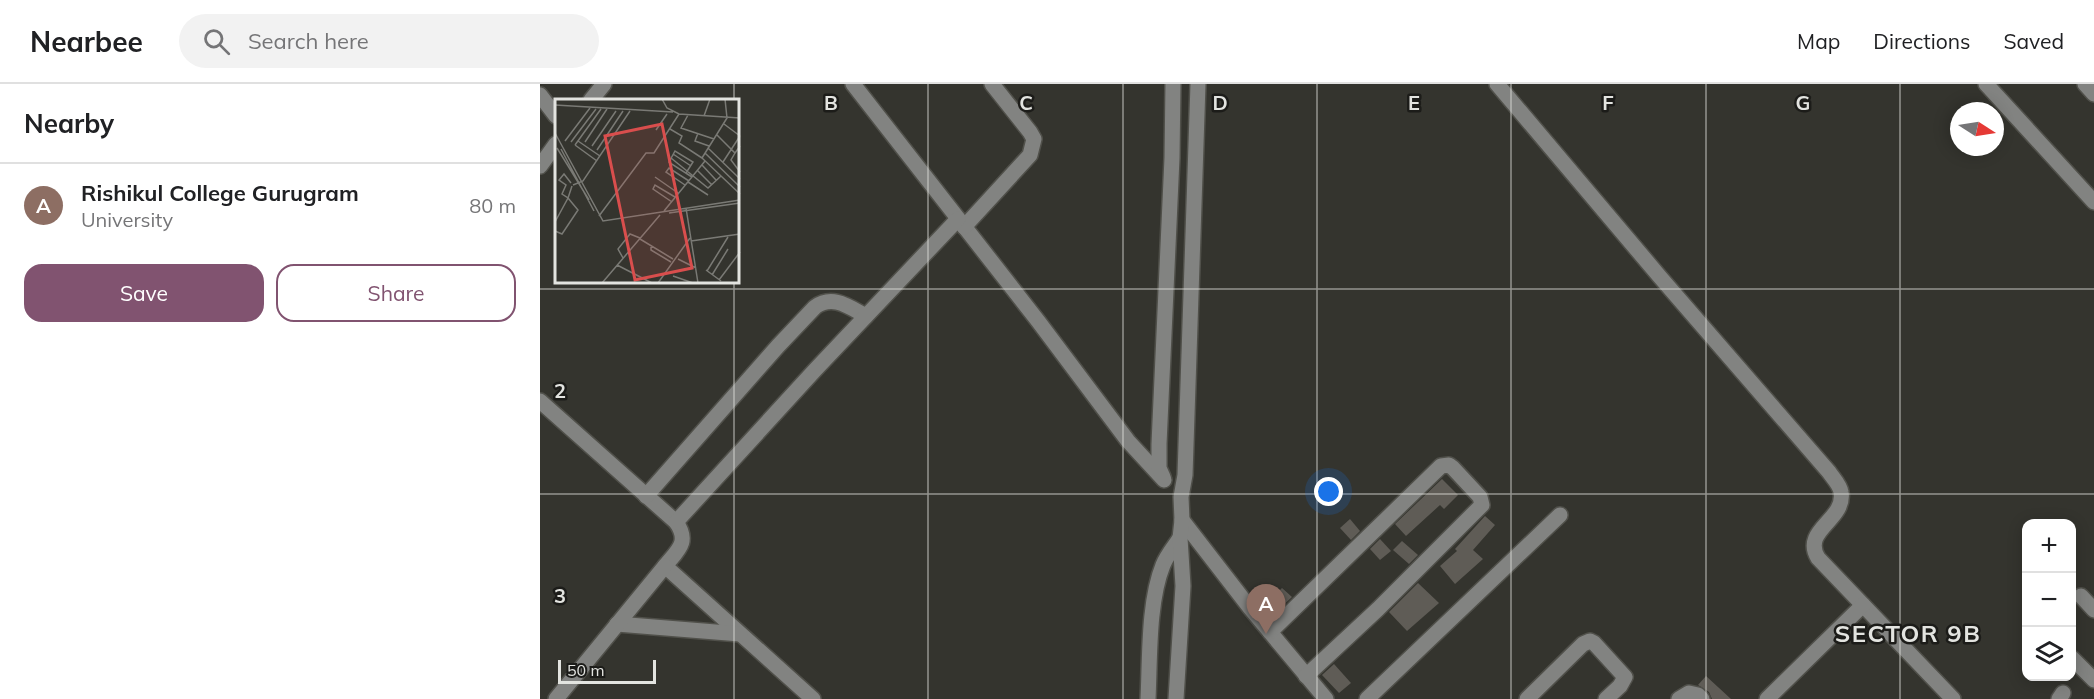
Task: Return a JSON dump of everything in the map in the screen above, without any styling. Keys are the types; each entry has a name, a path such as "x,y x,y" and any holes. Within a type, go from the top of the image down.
{"street":[{"path":"592,99 604,84"},
{"path":"853,84 1128,441 1181,497"},
{"path":"676,522 866,316 1030,155 1034,140 1030,132 992,84"},
{"path":"1164,480 1159,468 1159,444 1172,158 1173,84"},
{"path":"1176,699 1183,586 1180,538 1181,497 1185,475 1198,84"},
{"path":"1497,84 1833,477 1841,493 1840,502 1836,513 1814,542 1813,550 1818,558 1953,699"},
{"path":"1986,84 2094,202"},
{"path":"2085,84 2094,94"},
{"path":"540,94 555,115"},
{"path":"540,165 555,145"},
{"path":"646,496 815,307 831,300 840,302 866,316"},
{"path":"540,401 676,522 683,536 682,542 665,566 556,699"},
{"path":"1270,632 1441,466 1449,465 1453,468 1480,497 1483,501 1478,509 1378,609 1306,676"},
{"path":"1367,699 1560,515"},
{"path":"1182,520 1326,699"},
{"path":"1148,699 1155,596 1162,567 1180,538"},
{"path":"665,566 813,699"},
{"path":"2081,596 2094,610"},
{"path":"1767,699 1863,605"},
{"path":"616,624 740,634"},
{"path":"1527,699 1583,644 1590,641 1622,672 1624,677 1620,686 1606,699"},
{"path":"2076,662 2094,680"},
{"path":"1678,699 1689,693 1698,695 1702,699"}],"building":[{"path":"1442,479 1458,495 1444,509 1440,505 1406,536 1395,524"},
{"path":"1485,516 1495,525 1473,550 1483,559 1455,584 1440,566 1457,551 1455,549"},
{"path":"1350,519 1360,531 1351,540 1340,528"},
{"path":"1380,539 1391,551 1380,560 1370,549"},
{"path":"1402,541 1418,555 1409,564 1393,550"},
{"path":"1418,583 1439,603 1407,631 1389,612"},
{"path":"1282,588 1292,597 1275,613 1266,604"},
{"path":"1334,664 1351,683 1339,693 1322,675"},
{"path":"1706,676 1731,699 1712,699 1709,692 1698,685"}],"place":[{"name":"Rishikul College Gurugram","path":"1266,634"}],"district":[{"name":"SECTOR 9B","path":"1908,633"}]}
